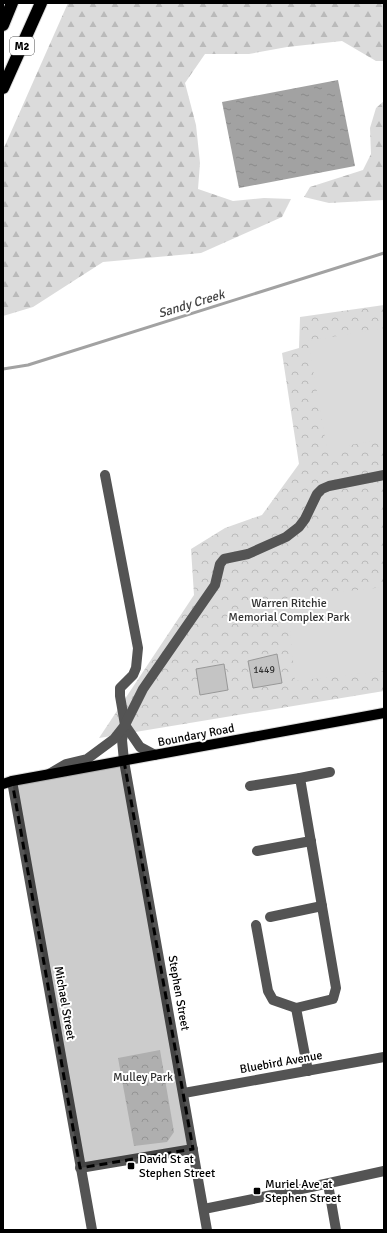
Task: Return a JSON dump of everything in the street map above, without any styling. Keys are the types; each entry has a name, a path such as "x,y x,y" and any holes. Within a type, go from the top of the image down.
{"highway":[{"name":"M2","path":"3,24 12,3"},
{"name":"M2","path":"3,88 40,3"}],"main road":[{"name":"Boundary Road","path":"6,782 384,713"}],"street":[{"path":"105,475 138,648 136,668 133,675 120,688 125,725 140,747 155,755"},
{"path":"49,774 66,764 87,759 114,739 125,725 143,689 214,585 220,564 224,559 248,554 286,537 299,527 305,519 313,501 322,489 329,486 384,475"},
{"name":"Stephen Street","path":"125,725 122,740 124,761 207,1230"},
{"path":"250,786 330,772"},
{"path":"256,925 268,991 273,1000 296,1008 332,998 336,988 300,778"},
{"name":"Michael Street","path":"6,782 92,1230"},
{"path":"258,851 311,841"},
{"path":"270,917 322,906"},
{"path":"296,1008 308,1071"},
{"name":"Bluebird Avenue","path":"184,1094 384,1057"},
{"path":"80,1168 193,1149"},
{"path":"204,1209 384,1171"},
{"path":"328,1184 336,1230"}],"highlighted area":[{"path":"124,761 193,1149 80,1168 12,781"}],"green space":[{"path":"68,3 384,3 384,61 376,61 342,41 287,47 249,54 205,54 185,83 196,125 200,163 198,189 233,201 264,198 291,199 282,217 201,253 103,262 33,307 3,316 3,150"},
{"path":"384,101 384,200 329,203 304,197 310,187 363,170 371,154 370,128 376,108"},
{"name":"Warren Ritchie Memorial Complex Park","path":"384,305 384,691 99,738 194,595 191,549 225,528 262,515 299,464 282,353 299,348 300,317"},
{"path":"384,328 384,439 327,449 308,341"},
{"path":"384,587 384,671 295,681 287,598"},
{"name":"Mulley Park","path":"160,1050 174,1132 167,1142 134,1146 118,1058"}],"water":[{"path":"338,80 355,166 239,188 222,102"}],"building":[{"path":"277,654 282,683 253,688 248,661"},
{"path":"224,664 228,690 200,695 196,669"}],"waterway":[{"name":"Sandy Creek","path":"3,369 28,365 384,253"}],"place":[{"name":"David St at Stephen Street","path":"131,1166"},
{"name":"Muriel Ave at Stephen Street","path":"257,1191"}]}
